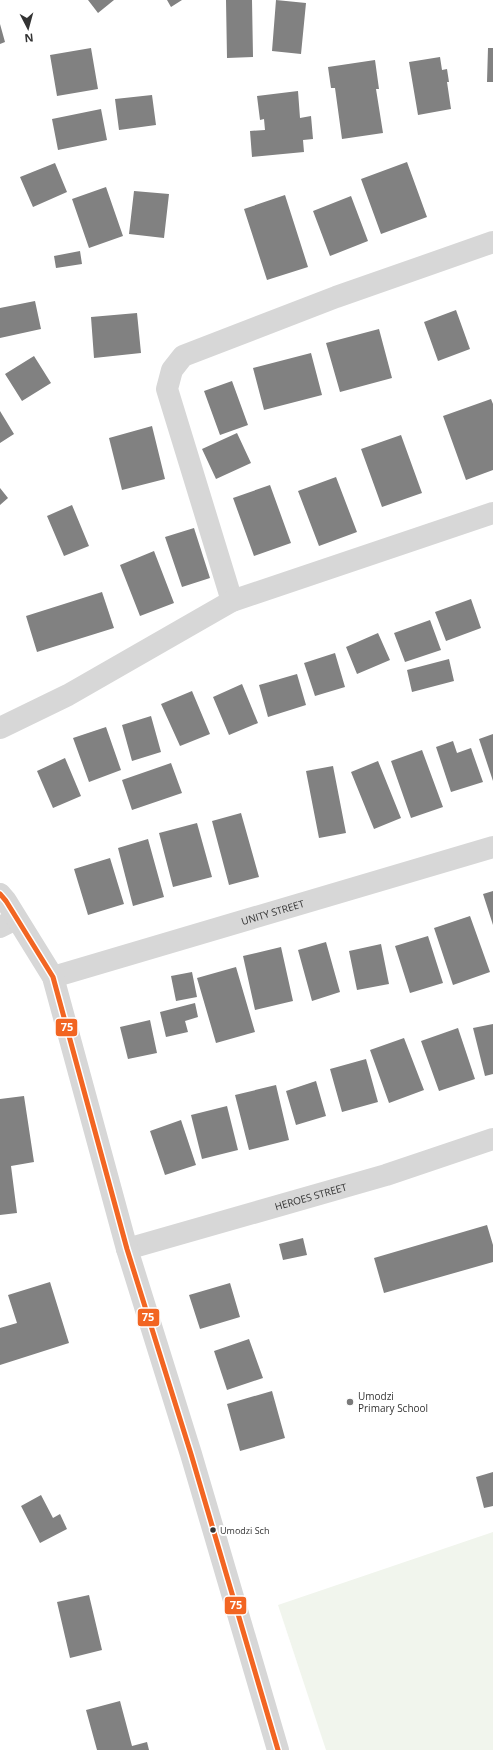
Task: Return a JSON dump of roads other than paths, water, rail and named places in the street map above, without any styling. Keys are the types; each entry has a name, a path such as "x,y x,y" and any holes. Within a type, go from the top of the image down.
{"street":[{"path":"232,601 167,389 172,370 183,356 336,297 493,242"},
{"path":"0,728 68,695 232,601 493,514"},
{"name":"UNITY STREET","path":"53,977 493,847"},
{"path":"0,894 6,901 8,923 53,977 127,1249 193,1461 278,1750"},
{"name":"HEROES STREET","path":"127,1249 386,1175 493,1138"}],"place":[{"name":"Umodzi Primary School","path":"350,1402"},
{"name":"Umodzi Sch","path":"213,1530"}]}
